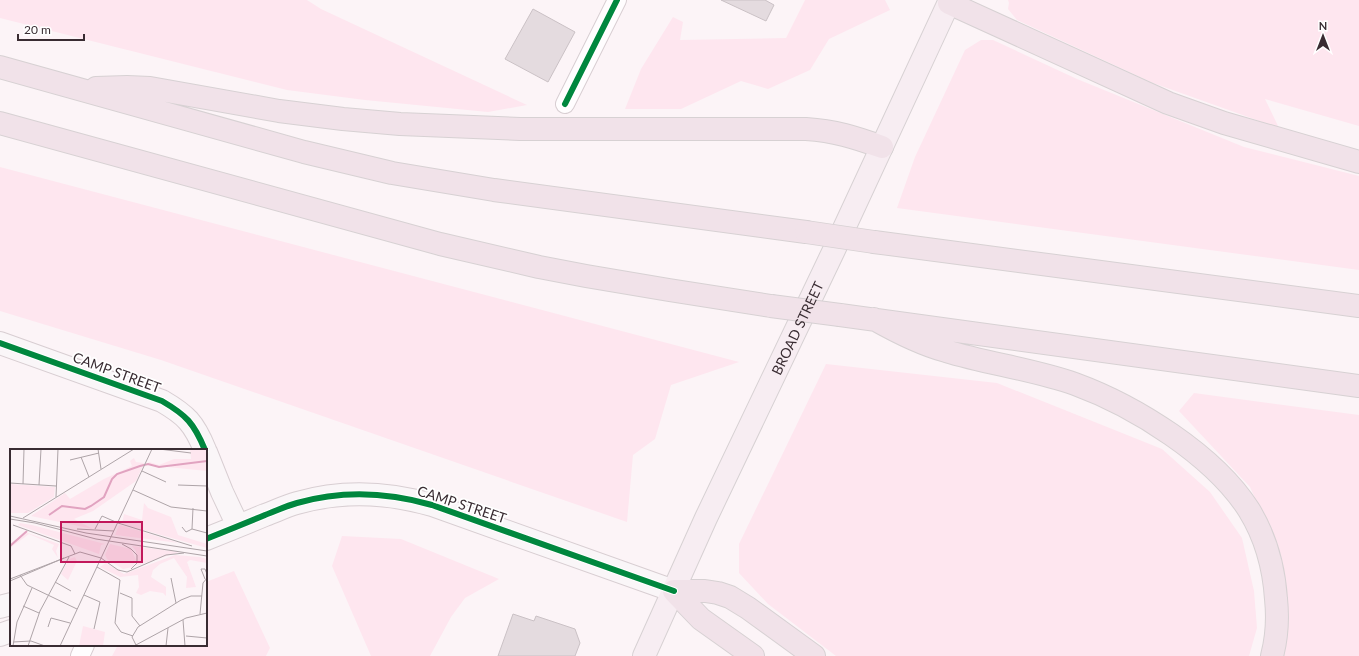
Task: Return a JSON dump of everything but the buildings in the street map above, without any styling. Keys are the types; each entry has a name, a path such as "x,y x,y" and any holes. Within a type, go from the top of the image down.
{"highway":[{"path":"947,1 1174,105 1224,123 1359,162"},
{"path":"0,68 310,154 392,173 494,190 1359,306"},
{"path":"77,89 127,87 150,88 271,110 330,118 400,124 520,130 831,131 882,147"},
{"path":"0,123 395,232 539,267 771,306 1359,386"},
{"path":"874,319 908,337 934,348 1039,373 1089,390 1117,403 1158,427 1205,462 1230,485 1242,501 1253,517 1266,546 1273,572 1276,601 1276,629 1272,656"},
{"path":"674,590 691,610 704,622 753,656"},
{"path":"674,590 705,591 718,593 730,598 748,608 814,656"}],"main road":[{"name":"BROAD STREET","path":"644,656 733,461 882,147 947,1"}],"street":[{"path":"565,104 617,0"},
{"name":"CAMP STREET","path":"0,343 162,401 178,411 191,422 205,449"},
{"name":"CAMP STREET","path":"207,454 222,492 238,526 295,503 316,498 348,494 376,494 398,497 432,505 674,590"},
{"path":"207,539 238,526"},
{"path":"0,607 10,604"},
{"path":"0,635 10,631"},
{"path":"80,656 85,646"}],"shaded area":[{"path":"0,0 307,0 321,9 527,105 488,112 365,100 287,90 0,18"},
{"path":"805,0 885,0 890,10 829,39 810,70 768,89 741,81 681,109 625,109 641,69 673,17 683,22 680,40 786,38"},
{"path":"1008,0 1359,0 1359,126 1265,99 1279,128 1153,83 1017,20 1008,9"},
{"path":"981,40 993,40 1077,79 1244,147 1359,176 1359,270 897,208 915,157 965,50"},
{"path":"0,167 739,362 671,385 655,439 633,455 627,522 161,360 0,311"},
{"path":"826,364 997,383 1162,449 1210,492 1242,538 1254,591 1257,628 1249,656 836,656 768,604 739,573 739,544"},
{"path":"1194,393 1359,415 1359,656 1279,656 1278,550 1250,487 1179,411"},
{"path":"342,536 401,539 499,579 465,598 451,617 430,656 371,656 332,566"},
{"path":"234,571 270,648 266,656 112,656 117,646 207,646 207,582"}],"cycle path":[{"path":"565,104 617,0"},
{"path":"0,343 162,401 177,411 193,426 205,449"},
{"path":"207,539 297,503 348,494 381,495 398,497 432,505 674,591"}]}
